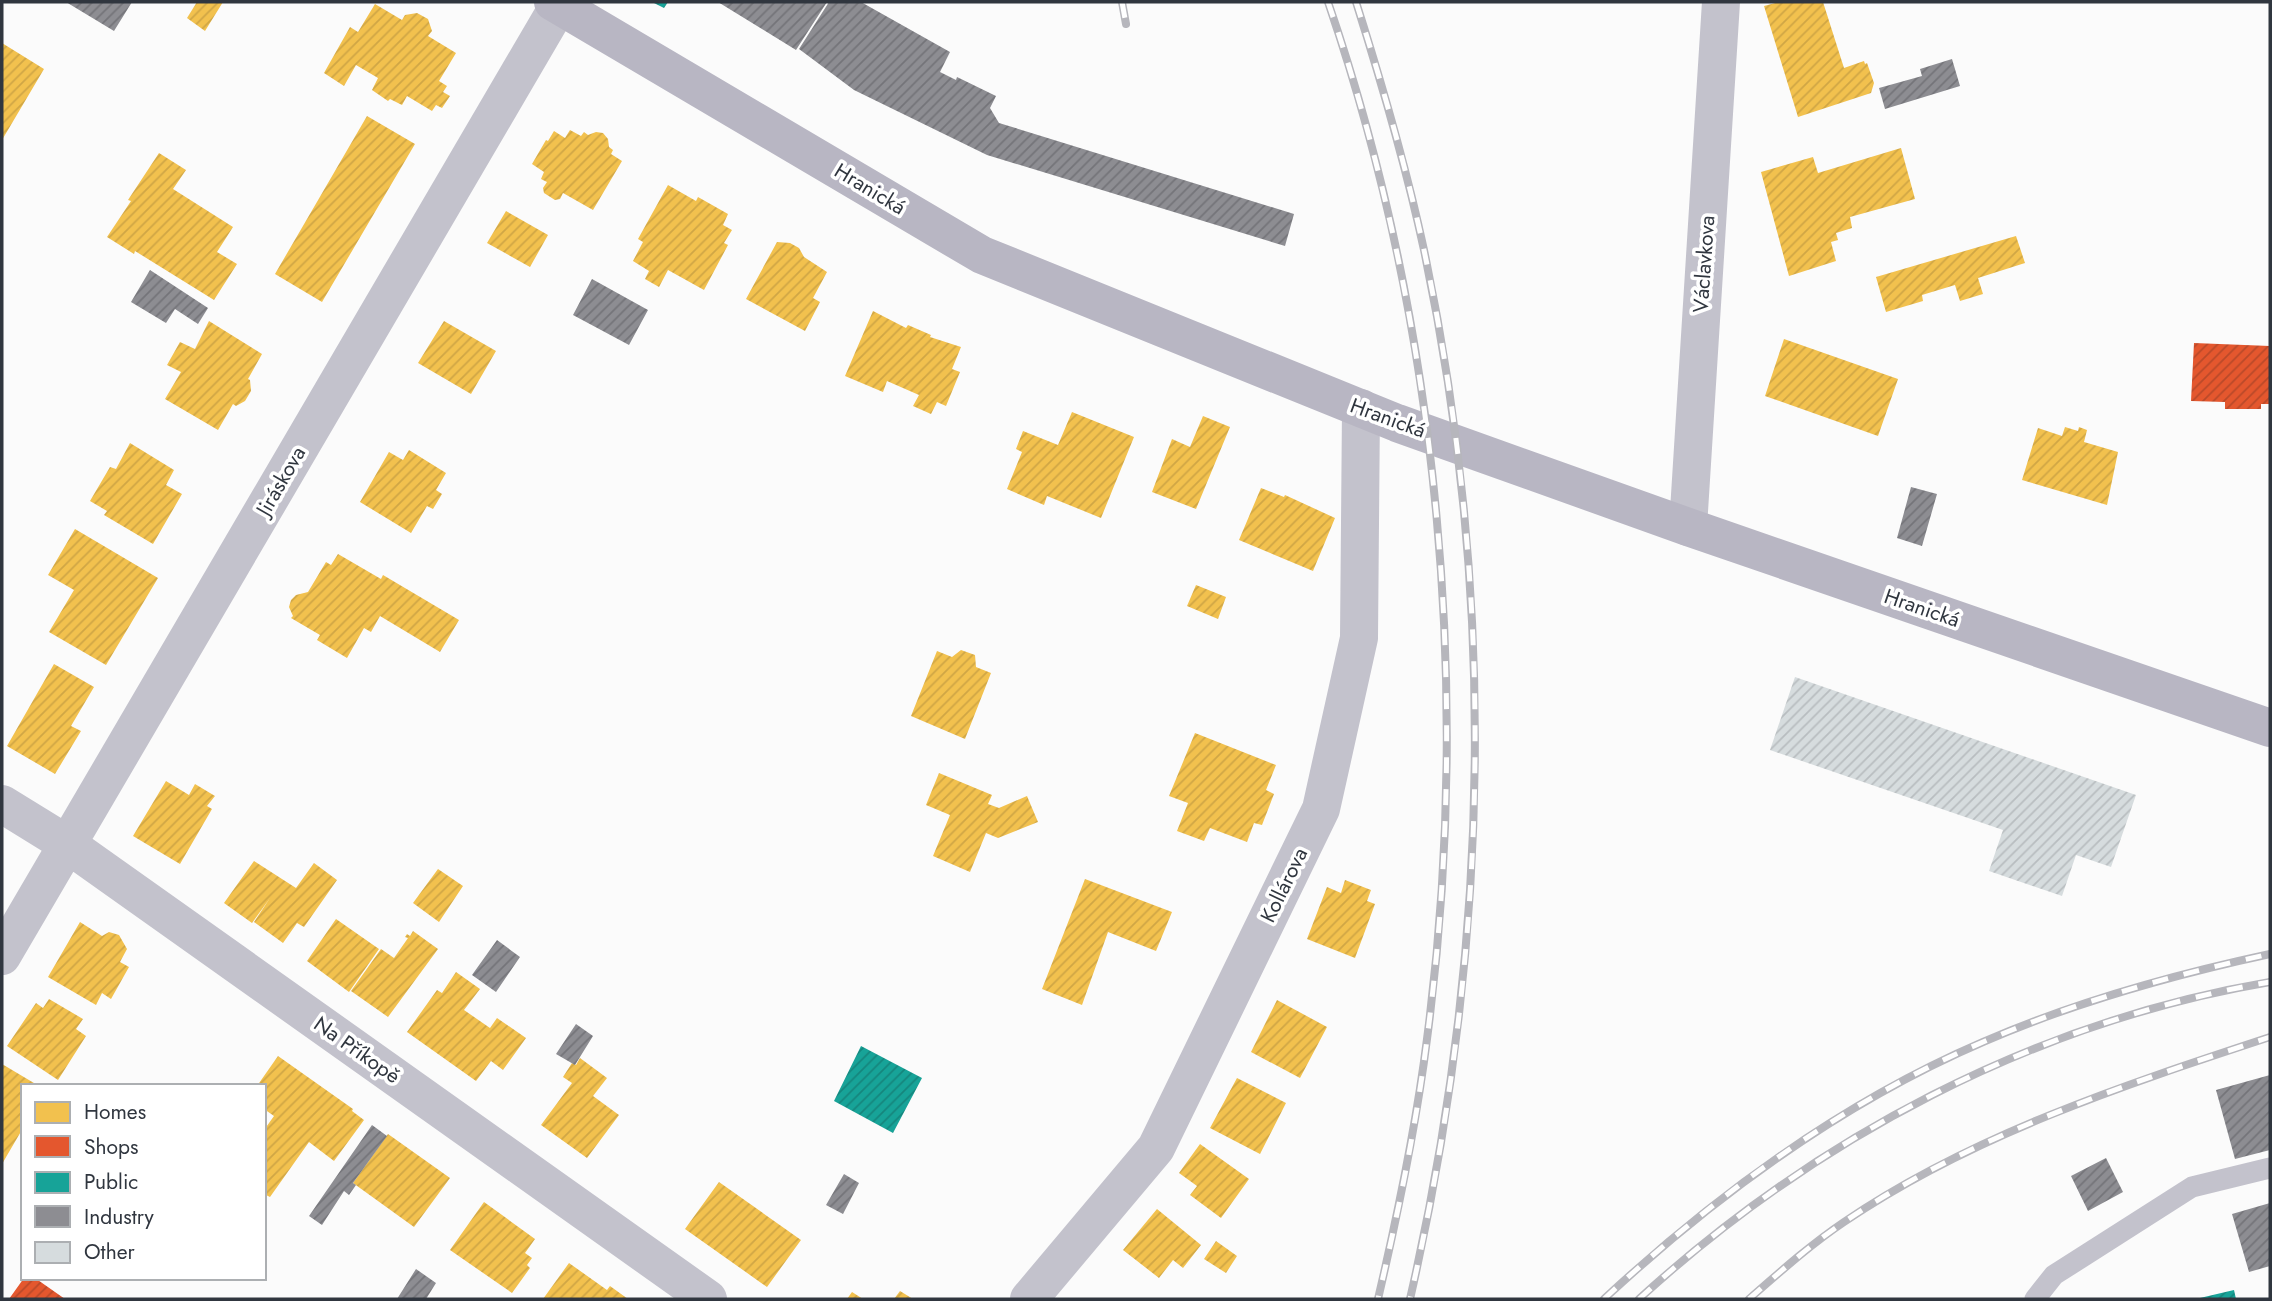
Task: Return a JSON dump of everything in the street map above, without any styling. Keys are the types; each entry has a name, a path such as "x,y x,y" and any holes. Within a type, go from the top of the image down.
{"street":[{"name":"Václavkova","path":"1688,527 1721,2"},
{"name":"Hranická","path":"556,4 982,255 1397,423 1688,527 2270,728"},
{"name":"Jiráskova","path":"2,956 556,4"},
{"name":"Kollárova","path":"1029,1299 1156,1147 1321,809 1360,638 1361,408"},
{"name":"Na Příkopě","path":"2,804 67,844 708,1299"}],"lane":[{"path":"2035,1299 2054,1275 2192,1187 2270,1168"}],"building: Homes":[{"path":"197,2 223,2 205,31 187,18"},
{"path":"1779,2 1823,2 1844,68 1864,61 1867,63 1874,83 1871,93 1798,117 1764,6"},
{"path":"375,4 402,20 405,15 417,13 428,19 432,31 428,36 456,53 439,81 447,86 443,92 450,96 442,108 436,105 432,111 407,96 402,105 390,99 388,101 372,90 378,78 356,65 344,86 324,73 350,27 358,32"},
{"path":"2,43 44,69 2,140"},
{"path":"367,116 415,144 322,302 275,274"},
{"path":"570,130 581,136 584,132 588,135 603,133 613,150 611,154 622,161 593,210 563,193 560,199 555,200 544,193 543,188 547,182 541,179 544,172 532,164 554,131 565,138"},
{"path":"1901,148 1915,199 1850,217 1852,228 1836,233 1838,240 1831,242 1836,261 1789,276 1761,172 1813,157 1818,173"},
{"path":"159,153 186,170 173,189 233,227 217,252 237,264 214,300 135,251 134,254 107,237"},
{"path":"668,185 696,201 698,197 728,214 723,225 732,230 724,243 728,245 704,290 668,270 659,287 645,279 649,271 633,261 643,242 638,239"},
{"path":"506,211 548,235 530,267 487,243"},
{"path":"2016,236 2025,263 1978,278 1983,294 1960,301 1955,285 1922,295 1923,301 1886,312 1876,277"},
{"path":"777,242 790,243 799,248 804,257 827,272 813,298 820,302 805,331 746,299"},
{"path":"873,311 906,328 908,325 931,335 930,337 961,347 952,369 960,372 946,406 937,402 931,414 913,406 919,395 887,381 883,392 845,376"},
{"path":"209,321 262,354 248,379 251,391 245,401 236,406 233,404 218,430 165,399 181,372 167,365 180,342 195,349"},
{"path":"444,321 496,351 471,394 418,363"},
{"path":"1784,339 1898,379 1878,436 1765,396"},
{"path":"1072,412 1134,437 1101,518 1047,496 1044,505 1007,489 1022,452 1016,449 1023,431 1058,445"},
{"path":"1203,416 1230,427 1196,509 1152,492 1172,439 1190,447"},
{"path":"2065,427 2078,431 2079,427 2087,430 2084,442 2118,452 2107,505 2022,480 2038,428 2062,436"},
{"path":"130,443 174,470 166,485 182,494 153,544 104,515 107,511 90,501 110,467 116,469"},
{"path":"409,450 446,473 436,490 442,494 433,509 427,506 411,533 360,502 389,452 403,460"},
{"path":"1261,488 1284,497 1285,495 1335,518 1313,571 1239,540"},
{"path":"75,529 158,578 106,665 49,632 74,590 48,575"},
{"path":"338,554 381,579 383,575 459,620 440,652 380,616 371,632 364,628 347,658 317,640 320,635 291,618 291,600 296,595 308,592 326,562 331,565"},
{"path":"1196,585 1226,597 1218,619 1187,606"},
{"path":"961,650 975,655 976,667 991,673 965,739 911,716 937,651 952,657"},
{"path":"54,664 94,687 71,726 81,731 55,774 7,746"},
{"path":"1195,733 1276,765 1266,790 1274,794 1262,825 1254,823 1247,842 1210,828 1204,841 1177,831 1188,803 1169,796"},
{"path":"939,773 992,795 988,804 999,808 1027,796 1038,822 998,838 986,833 970,872 933,856 950,815 926,805"},
{"path":"166,781 189,795 195,784 215,796 207,806 212,809 180,864 133,836"},
{"path":"254,861 296,888 314,863 337,880 304,927 297,923 283,943 254,922 270,898 252,923 224,903"},
{"path":"438,869 463,886 439,922 413,903"},
{"path":"1085,879 1172,912 1156,951 1108,932 1082,1005 1042,989"},
{"path":"1345,880 1371,890 1367,901 1375,904 1355,958 1307,939 1327,887 1341,893"},
{"path":"336,919 379,949 349,992 307,961"},
{"path":"80,922 102,936 109,932 119,935 127,949 120,962 129,967 111,999 102,993 96,1005 48,977"},
{"path":"413,931 438,949 388,1017 351,991 381,949 394,958 408,938 405,937 407,934 410,936"},
{"path":"456,972 480,989 464,1010 490,1028 497,1018 526,1038 503,1070 491,1061 476,1081 407,1032 437,990 442,993"},
{"path":"49,999 83,1019 76,1029 86,1036 58,1080 7,1046 36,1003 43,1008"},
{"path":"1277,1000 1327,1027 1300,1078 1251,1052"},
{"path":"278,1056 353,1109 352,1111 364,1120 334,1161 309,1142 270,1197 266,1195 266,1127 274,1116 266,1110 266,1084 258,1084"},
{"path":"580,1058 607,1078 593,1096 619,1115 587,1158 541,1125 572,1083 563,1077 572,1063 576,1065"},
{"path":"2,1064 36,1084 21,1084 21,1131 2,1164"},
{"path":"1237,1078 1286,1103 1260,1154 1210,1128"},
{"path":"388,1134 450,1178 414,1227 353,1183"},
{"path":"1200,1144 1249,1179 1221,1218 1190,1195 1197,1186 1179,1173"},
{"path":"719,1182 801,1240 767,1287 685,1229"},
{"path":"484,1202 535,1239 525,1253 532,1258 527,1265 530,1268 512,1293 450,1250"},
{"path":"1157,1209 1201,1245 1183,1268 1173,1260 1159,1278 1123,1250"},
{"path":"1216,1241 1237,1256 1226,1273 1204,1259"},
{"path":"569,1263 607,1290 610,1286 628,1299 543,1299"},
{"path":"900,1291 913,1299 894,1299"},
{"path":"852,1292 863,1299 847,1299"}],"building: Shops":[{"path":"2194,343 2270,346 2270,404 2261,404 2261,409 2225,409 2225,402 2191,401"},
{"path":"23,1280 38,1280 65,1299 9,1299"}],"building: Public":[{"path":"652,2 668,2 664,8"},
{"path":"861,1046 922,1078 893,1133 834,1101"},
{"path":"2234,1290 2236,1299 2200,1299 2200,1298"}],"building: Industry":[{"path":"66,2 132,2 114,31"},
{"path":"718,2 827,2 796,50"},
{"path":"829,2 861,2 950,52 940,72 956,80 957,77 996,96 990,108 999,123 1294,214 1285,246 987,155 854,90 799,49"},
{"path":"1952,59 1960,86 1885,109 1879,88 1922,76 1920,69"},
{"path":"150,270 208,308 198,324 175,309 166,323 131,302"},
{"path":"592,279 648,310 629,345 573,315"},
{"path":"1911,487 1937,494 1922,546 1897,538"},
{"path":"497,940 520,957 496,992 472,975"},
{"path":"576,1024 593,1036 575,1065 556,1054"},
{"path":"2270,1075 2270,1150 2235,1159 2216,1090"},
{"path":"372,1125 387,1136 353,1183 356,1185 349,1195 344,1191 322,1225 309,1216"},
{"path":"2106,1158 2123,1192 2088,1211 2071,1176"},
{"path":"844,1174 859,1183 843,1214 826,1205"},
{"path":"2270,1203 2270,1266 2249,1272 2232,1214"},
{"path":"416,1269 436,1283 426,1299 397,1299"}],"building: Other":[{"path":"1795,677 2136,795 2111,867 2076,855 2062,896 1989,871 2003,830 1770,750"}],"railway":[{"path":"1122,2 1126,24"},
{"path":"1328,2 1366,126 1397,253 1420,383 1436,514 1445,647 1446,779 1440,910 1427,1039 1406,1170 1378,1299"},
{"path":"1356,2 1393,125 1424,250 1448,382 1464,513 1473,645 1475,776 1469,907 1456,1037 1437,1168 1410,1299"},
{"path":"1604,1299 1690,1224 1782,1154 1880,1093 1931,1066 1983,1042 2088,1002 2197,971 2270,954"},
{"path":"1639,1299 1707,1241 1779,1187 1854,1138 1932,1095 2013,1057 2097,1026 2182,1001 2270,982"},
{"path":"1749,1299 1807,1249 1844,1222 1944,1163 2050,1115 2270,1037"}]}
